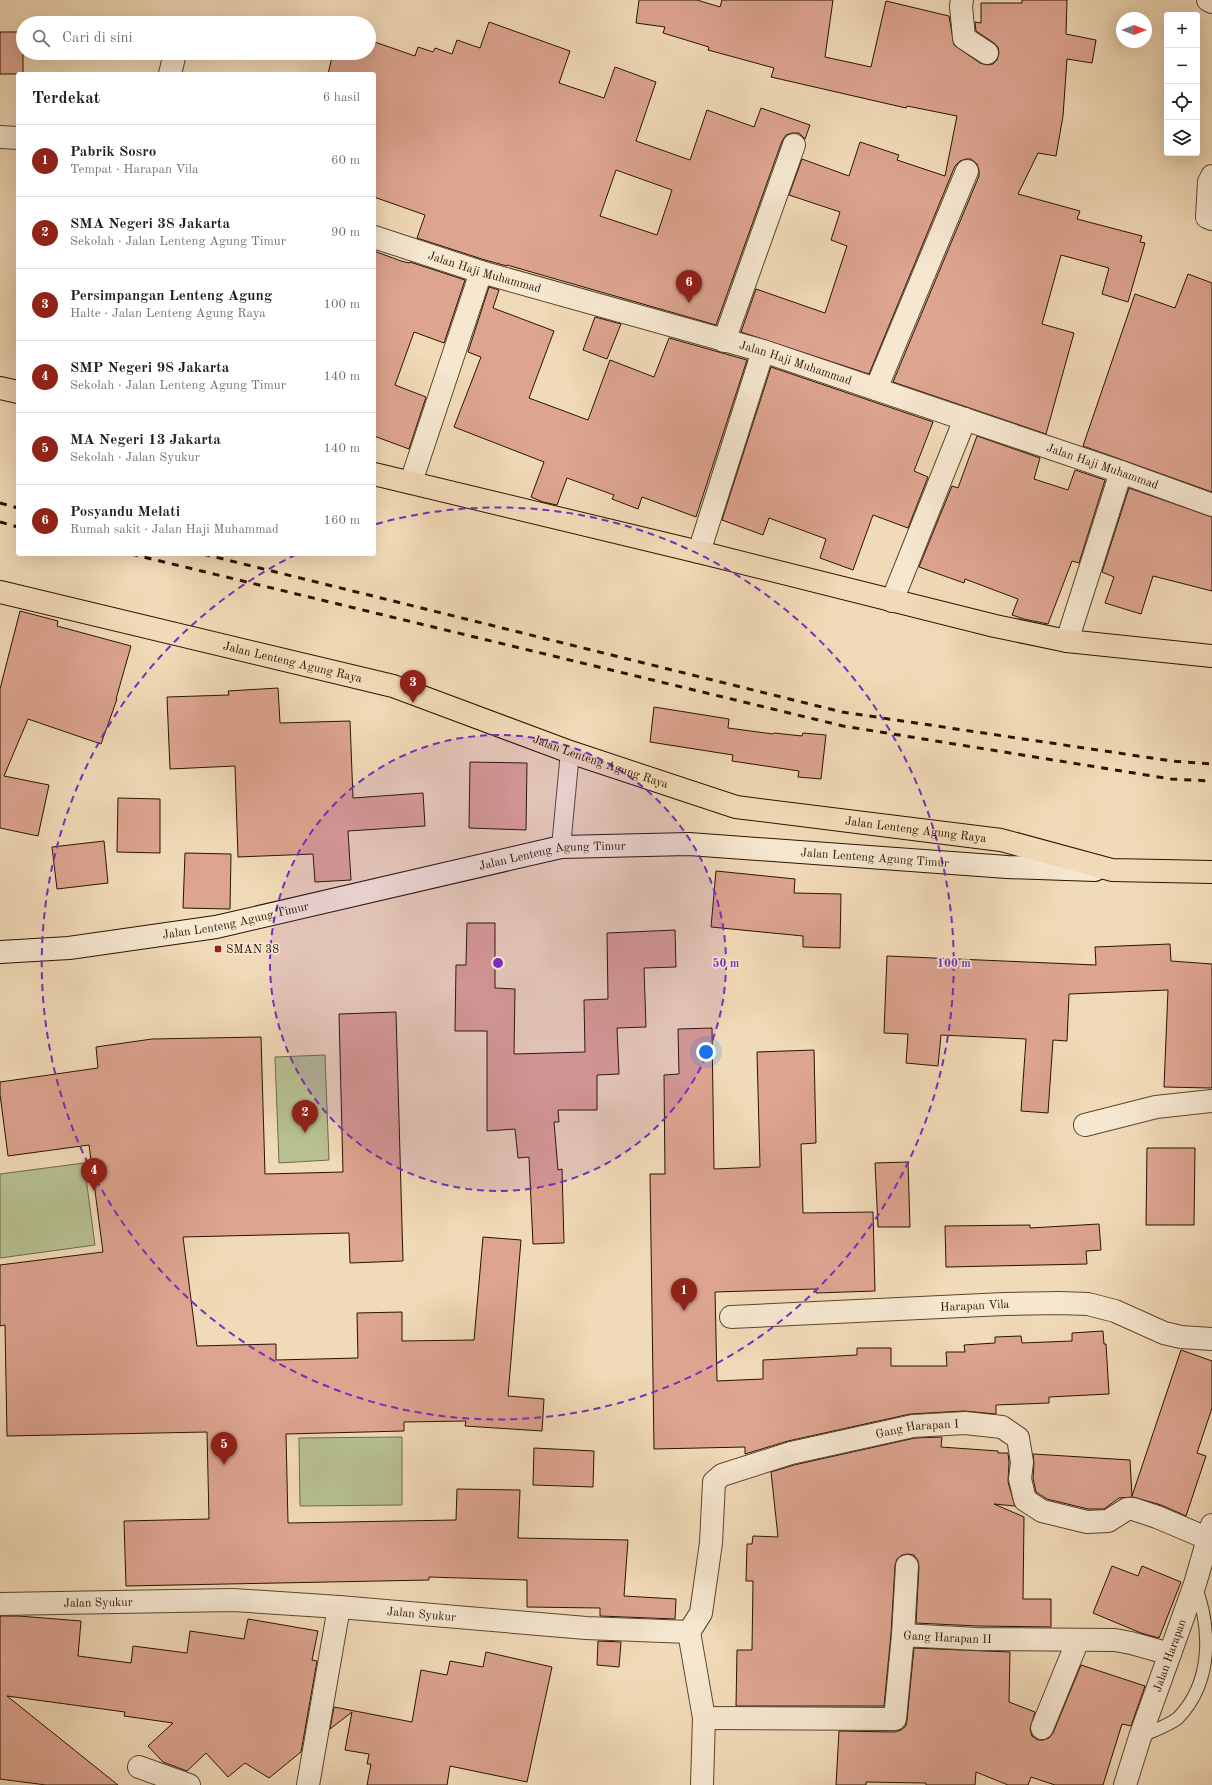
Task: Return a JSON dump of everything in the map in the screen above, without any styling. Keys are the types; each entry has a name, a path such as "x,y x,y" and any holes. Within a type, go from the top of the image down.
{"main road":[{"path":"0,388 16,392"},
{"path":"376,474 699,552 995,626 1068,641 1212,656"},
{"name":"Jalan Lenteng Agung Raya","path":"0,592 393,686 570,752 736,807 1001,840 1112,870 1212,872"}],"street":[{"path":"962,0 961,6 964,38 987,53"},
{"path":"1208,0 1212,2"},
{"path":"170,72 173,60"},
{"path":"0,137 16,138"},
{"path":"724,341 794,145"},
{"path":"876,389 967,171"},
{"path":"1212,176 1209,182 1207,217 1212,219"},
{"name":"Jalan Haji Muhammad","path":"376,238 481,272 763,351 1121,472 1212,505"},
{"path":"411,482 481,272"},
{"path":"699,552 763,351"},
{"path":"892,600 965,420"},
{"path":"1068,641 1121,472"},
{"path":"561,847 570,752"},
{"name":"Jalan Lenteng Agung Timur","path":"0,952 69,948 216,927 561,847 690,844 1006,867 1112,870"},
{"path":"1085,1125 1156,1107 1212,1101"},
{"name":"Harapan Vila","path":"731,1317 997,1304 1088,1304 1115,1311 1164,1333 1181,1337 1212,1339"},
{"name":"Gang Harapan I","path":"690,1632 701,1613 711,1544 714,1482 722,1475 791,1453 913,1426 965,1423 1002,1427 1018,1438 1022,1462 1020,1479 1025,1500 1042,1511 1087,1522 1108,1521 1128,1509 1132,1509 1210,1532"},
{"name":"Jalan Harapan","path":"1125,1785 1140,1737 1194,1584 1210,1532"},
{"path":"903,1635 907,1566"},
{"name":"Jalan Syukur","path":"0,1604 233,1600 339,1607 586,1628 690,1632"},
{"path":"308,1785 339,1607"},
{"path":"690,1632 704,1718 702,1785"},
{"name":"Gang Harapan II","path":"704,1718 895,1719 903,1635 977,1639 1115,1640 1170,1654"},
{"path":"1042,1728 1078,1640"},
{"path":"139,1767 189,1785"}],"lane":[{"path":"1140,1737 1178,1718 1196,1698 1207,1675 1210,1652 1208,1632 1203,1606 1194,1584"}],"green space":[{"path":"325,1055 329,1160 279,1163 275,1057"},
{"path":"84,1163 95,1245 0,1258 0,1174"},
{"path":"402,1437 402,1505 300,1506 299,1438"}],"building":[{"path":"639,0 697,0 720,7 722,0 833,0 825,57 871,67 886,1 949,16 954,45 980,63 987,65 993,64 997,60 999,53 998,47 994,43 976,31 975,22 981,23 981,3 1022,3 1022,0 1067,0 1066,34 1096,40 1092,63 1067,59 1063,116 1056,156 1038,153 1018,194 1080,211 1077,219 1142,236 1140,242 1145,243 1128,302 1102,294 1109,268 1061,255 1042,324 1074,333 1046,434 893,382 979,176 977,164 971,159 960,161 955,166 869,374 741,332 756,289 825,313 847,246 831,240 840,212 789,195 802,159 849,176 860,142 899,155 897,160 945,176 957,116 907,106 906,108 771,77 774,68 708,50 709,47 663,33 665,27 636,23"},
{"path":"489,22 570,51 559,83 604,98 615,67 656,82 636,141 690,160 707,110 754,127 761,108 810,125 805,139 799,133 792,133 786,135 782,141 716,325 485,260 417,238 425,215 376,198 376,72 328,72 331,60 376,60 376,42 415,56 418,47 433,52 435,48 452,54 457,40 480,48","holes":["616,170 672,190 657,235 600,216"]},
{"path":"0,32 16,32 16,60 23,60 23,72 16,72 16,74 0,74"},
{"path":"376,252 401,261 410,262 465,280 444,343 414,332 395,385 426,397 409,449 376,437"},
{"path":"1188,274 1212,283 1212,492 1083,446 1135,294 1175,308"},
{"path":"489,287 499,290 493,308 554,331 529,398 588,420 610,360 654,377 669,338 747,360 696,517 642,497 638,509 612,499 614,495 567,478 557,505 543,502 531,497 544,462 454,427 481,357 468,352"},
{"path":"595,317 621,324 607,359 583,350"},
{"path":"771,367 933,422 914,471 928,477 908,528 873,515 853,570 820,558 826,539 769,518 763,535 722,520"},
{"path":"977,436 1040,458 1034,479 1068,490 1075,470 1105,480 1079,563 1072,561 1048,624 1012,615 1018,599 965,579 964,583 919,567 952,486 958,488"},
{"path":"1129,488 1212,517 1212,591 1153,576 1141,614 1105,603 1114,577 1102,572"},
{"path":"20,611 58,621 57,626 131,646 117,699 101,744 28,719 4,776 49,785 38,836 0,828 0,689"},
{"path":"278,688 280,723 350,721 353,798 423,793 425,826 348,831 351,880 315,882 313,854 238,857 235,766 170,769 167,697 229,695 228,691"},
{"path":"654,707 729,719 728,728 773,734 802,736 803,733 826,735 821,779 798,777 799,771 732,761 733,755 650,742"},
{"path":"470,762 527,763 526,830 469,828"},
{"path":"118,798 160,799 160,853 117,852"},
{"path":"104,841 108,883 57,889 52,847"},
{"path":"185,853 231,854 230,909 183,908"},
{"path":"716,871 795,879 794,893 841,894 840,948 803,947 803,936 711,927"},
{"path":"467,923 495,923 495,988 515,989 514,1054 585,1052 584,1000 608,999 607,933 675,930 676,967 644,968 646,1027 617,1028 619,1074 597,1075 597,1110 558,1110 559,1122 554,1122 558,1170 562,1169 564,1243 533,1244 529,1157 518,1158 515,1129 487,1131 487,1031 455,1031 456,965 466,965"},
{"path":"1170,944 1171,961 1212,964 1212,1088 1164,1087 1168,990 1069,994 1067,1041 1053,1040 1048,1113 1021,1111 1026,1039 941,1035 938,1066 906,1063 908,1034 884,1033 887,956 1096,965 1095,947"},
{"path":"396,1012 403,1261 350,1263 349,1233 183,1237 197,1346 276,1344 276,1360 358,1358 357,1313 402,1312 402,1341 474,1340 483,1237 521,1240 508,1396 544,1399 542,1431 465,1426 466,1421 404,1422 404,1431 286,1434 288,1523 456,1520 457,1489 520,1490 518,1538 628,1540 624,1596 676,1599 675,1619 600,1616 600,1608 527,1607 527,1580 429,1577 429,1580 126,1586 124,1521 209,1519 207,1432 7,1436 5,1325 0,1326 0,1265 103,1252 89,1145 8,1156 0,1094 0,1082 98,1068 96,1047 152,1039 261,1037 265,1174 343,1172 339,1014"},
{"path":"712,1028 714,1169 760,1167 757,1052 814,1050 816,1143 801,1144 803,1213 873,1212 875,1291 816,1293 816,1289 715,1292 717,1381 763,1379 763,1360 857,1355 857,1348 891,1348 891,1366 947,1366 946,1352 965,1352 964,1345 995,1343 995,1337 1021,1336 1022,1343 1072,1341 1072,1333 1103,1331 1104,1344 1106,1344 1109,1394 1049,1397 1049,1403 996,1405 996,1414 964,1411 910,1414 788,1441 745,1454 745,1447 654,1449 650,1174 665,1174 664,1075 679,1074 678,1029"},
{"path":"1147,1148 1195,1148 1194,1225 1146,1225"},
{"path":"908,1162 910,1227 878,1227 875,1163"},
{"path":"1099,1224 1101,1250 1086,1251 1087,1264 946,1267 945,1226 1030,1225 1030,1228"},
{"path":"1181,1350 1212,1361 1212,1408 1197,1453 1206,1456 1186,1516 1161,1505 1133,1497 1119,1498 1104,1509 1088,1509 1047,1499 1036,1492 1033,1478 1033,1454 1130,1460 1132,1496"},
{"path":"942,1437 941,1447 1008,1453 1008,1482 1015,1506 994,1504 1024,1517 1023,1599 1051,1599 1051,1627 916,1623 918,1561 914,1555 902,1555 897,1559 895,1565 891,1634 884,1706 736,1706 737,1650 752,1650 753,1581 746,1581 747,1544 752,1544 753,1536 778,1537 771,1472 794,1465 915,1438"},
{"path":"534,1448 594,1451 593,1487 533,1485"},
{"path":"1112,1566 1138,1576 1142,1566 1181,1582 1159,1638 1141,1633 1093,1613"},
{"path":"0,1616 81,1621 78,1656 131,1663 133,1646 187,1653 190,1631 244,1639 248,1619 318,1631 312,1660 317,1661 301,1752 269,1778 245,1763 228,1777 206,1753 187,1771 163,1762 148,1746 173,1723 124,1716 125,1712 7,1696 118,1785 46,1785 0,1779"},
{"path":"598,1641 621,1642 619,1667 597,1665"},
{"path":"914,1648 1010,1652 1009,1702 1035,1712 1030,1729 1032,1736 1038,1740 1049,1738 1053,1733 1081,1665 1145,1686 1131,1726 1122,1724 1103,1785 1055,1785 1031,1777 1028,1785 1008,1785 976,1772 975,1785 926,1785 926,1783 866,1782 866,1785 836,1785 839,1731 895,1732 906,1726"},
{"path":"486,1652 552,1667 527,1782 450,1766 447,1785 367,1785 371,1764 367,1764 369,1754 345,1750 352,1712 330,1729 334,1707 412,1722 421,1670 447,1675 450,1661 483,1667"}],"railway":[{"path":"0,503 16,507"},
{"path":"0,522 16,526"},
{"path":"139,556 843,726 1171,779 1212,781"},
{"path":"211,556 842,712 1172,761 1212,764"}],"place":[{"name":"Posyandu Melati","path":"689,303"},
{"name":"Persimpangan Lenteng Agung","path":"413,703"},
{"name":"SMAN 38","path":"218,949"},
{"name":"SMA Negeri 38 Jakarta","path":"305,1133"},
{"name":"SMP Negeri 98 Jakarta","path":"94,1191"},
{"name":"Pabrik Sosro","path":"684,1311"},
{"name":"MA Negeri 13 Jakarta","path":"224,1465"}]}
